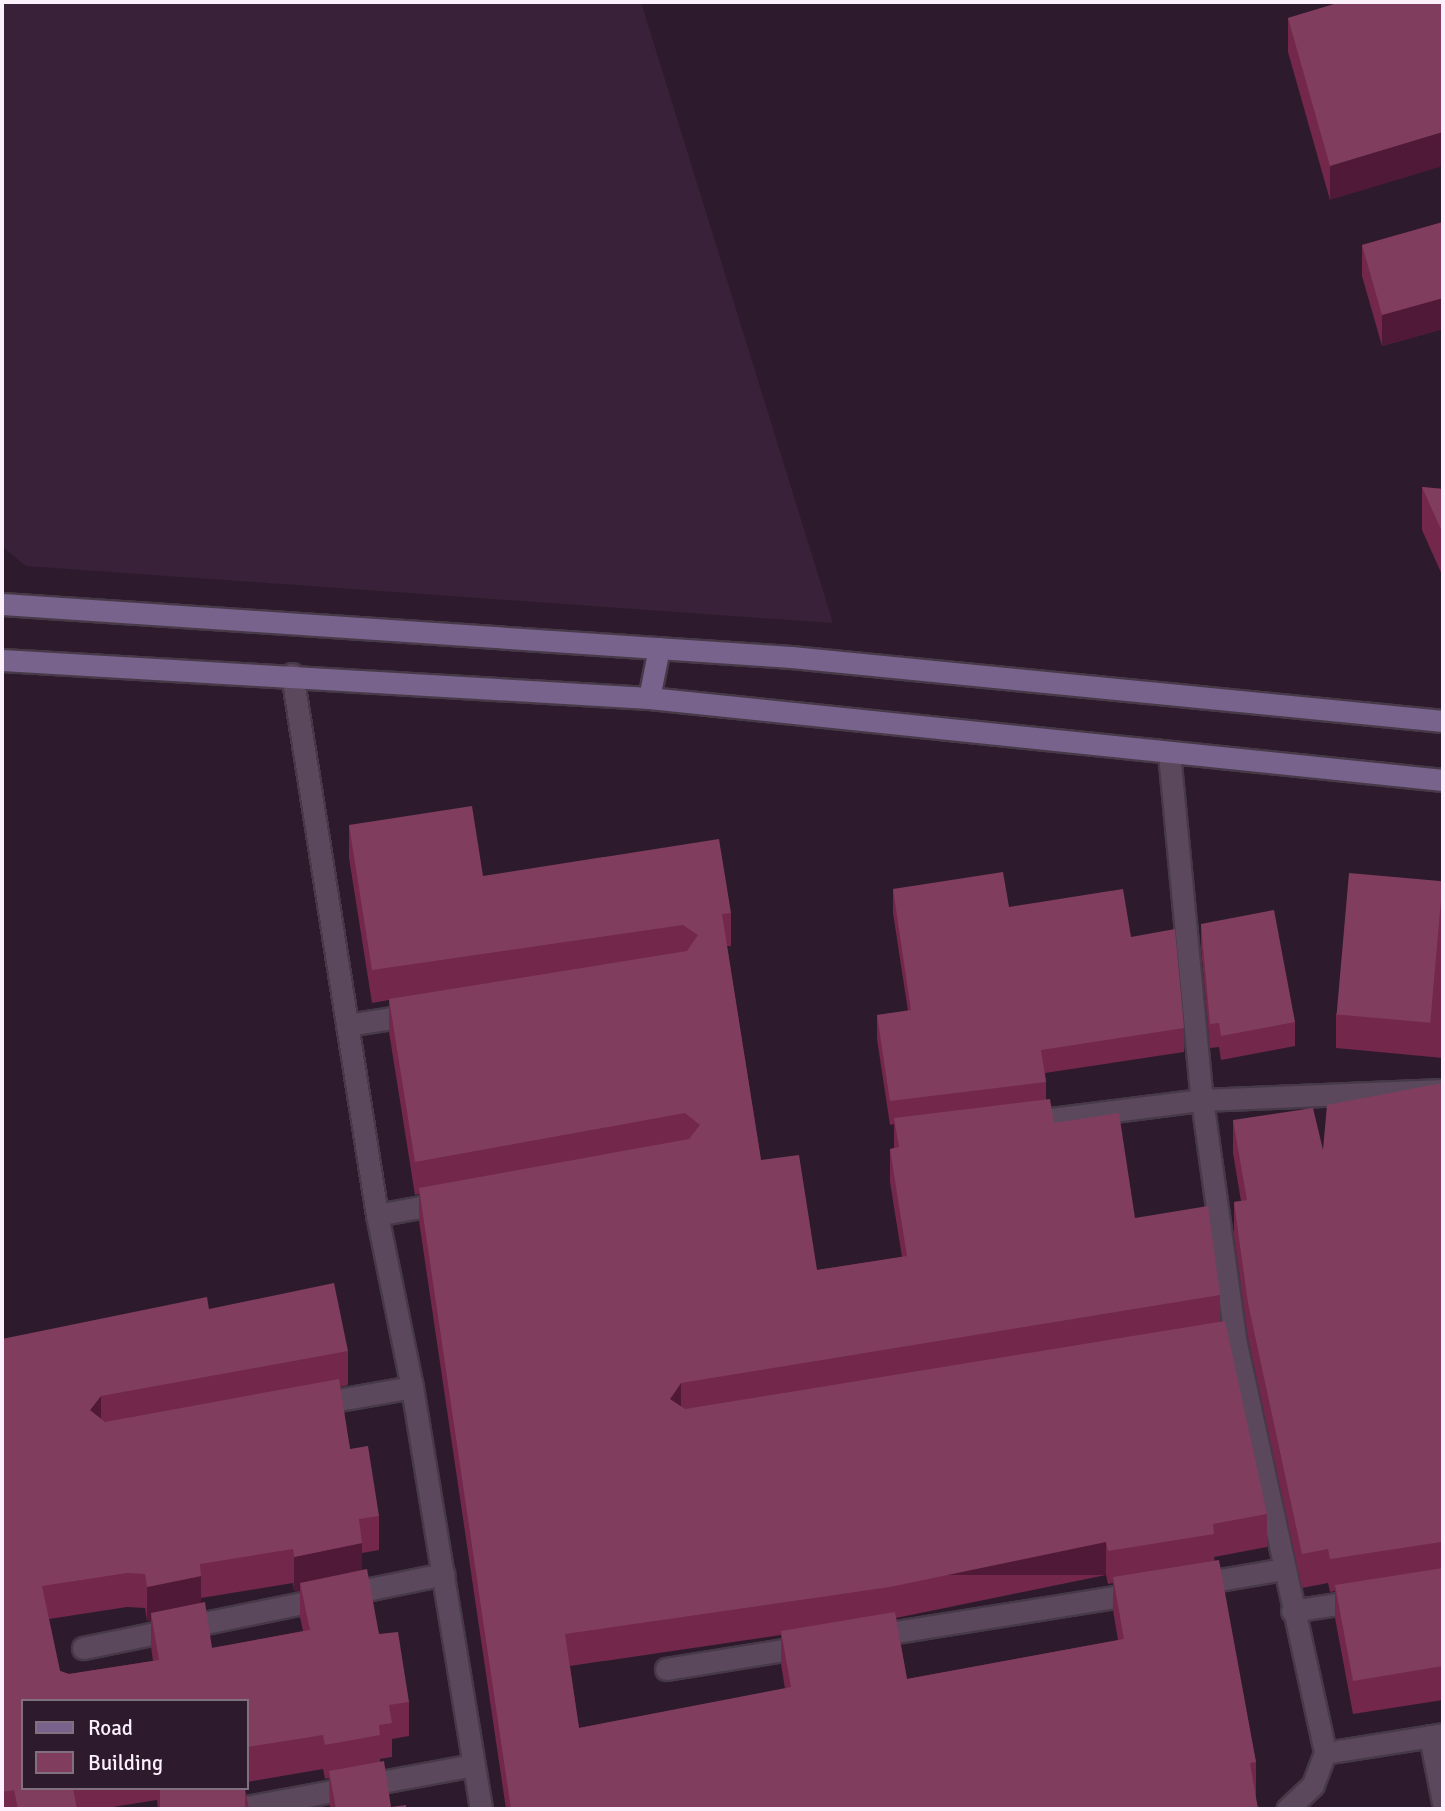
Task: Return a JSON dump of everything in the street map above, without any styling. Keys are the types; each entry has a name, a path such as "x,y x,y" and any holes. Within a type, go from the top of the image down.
{"street":[{"path":"2,604 659,648 1443,721"},
{"path":"649,698 659,648"},
{"path":"2,660 292,674 649,698 1443,780"}],"lane":[{"path":"292,674 377,1215 412,1387 481,1809"},
{"path":"1169,753 1202,1100 1235,1339 1325,1753 1313,1785 1287,1809"},
{"path":"347,1025 442,1010"},
{"path":"998,1125 1202,1100 1443,1090"},
{"path":"377,1215 472,1198"},
{"path":"1180,1347 1235,1339"},
{"path":"291,1409 412,1387"},
{"path":"666,1669 1284,1569"},
{"path":"83,1648 443,1574"},
{"path":"1293,1611 1388,1597"},
{"path":"1325,1753 1437,1735 1443,1802"},
{"path":"236,1809 473,1765"}],"shaded area":[{"path":"2,2 641,2 833,623 26,566 2,546"}],"building":[{"path":"1341,2 1443,2 1443,132 1330,166 1288,18"},
{"path":"1443,222 1443,298 1382,315 1362,245"},
{"path":"1422,487 1443,489 1443,534"},
{"path":"472,806 483,876 719,839 731,913 722,914 761,1160 799,1155 817,1270 907,1256 890,1149 899,1147 894,1118 1050,1099 1054,1123 1119,1113 1135,1218 1208,1206 1220,1295 681,1383 670,1399 685,1409 1225,1321 1267,1514 1213,1524 1214,1534 1108,1551 1106,1542 890,1587 565,1634 579,1728 791,1687 781,1631 895,1612 907,1679 1124,1639 1113,1577 1219,1560 1256,1762 1250,1763 1258,1809 511,1809 419,1188 689,1139 700,1125 685,1113 415,1162 389,999 687,951 698,935 683,925 372,970 349,825"},
{"path":"1003,872 1009,907 1123,889 1131,937 1175,929 1184,1028 1041,1050 1046,1082 890,1101 877,1015 911,1010 893,889"},
{"path":"1349,873 1443,881 1430,1023 1337,1014"},
{"path":"1274,910 1295,1022 1221,1036 1219,1023 1210,1024 1201,924"},
{"path":"1443,1083 1443,1543 1330,1559 1328,1549 1302,1554 1248,1303 1234,1202 1247,1200 1233,1120 1313,1108 1323,1150 1327,1105"},
{"path":"334,1283 348,1351 101,1396 90,1410 105,1422 339,1379 350,1449 368,1446 379,1516 359,1519 362,1543 294,1557 293,1549 200,1564 201,1576 147,1587 145,1574 127,1573 42,1586 60,1671 69,1674 159,1660 151,1613 205,1602 212,1648 310,1630 300,1583 367,1569 379,1634 398,1632 409,1702 389,1705 392,1723 379,1725 380,1735 325,1745 323,1735 248,1747 248,1699 21,1699 21,1790 73,1790 77,1809 18,1809 14,1790 2,1792 2,1339 207,1297 209,1309"},
{"path":"1443,1568 1443,1666 1353,1681 1335,1585"},
{"path":"384,1761 391,1807 406,1805 406,1809 336,1809 329,1771"},
{"path":"160,1790 245,1790 245,1809 160,1809"}]}
